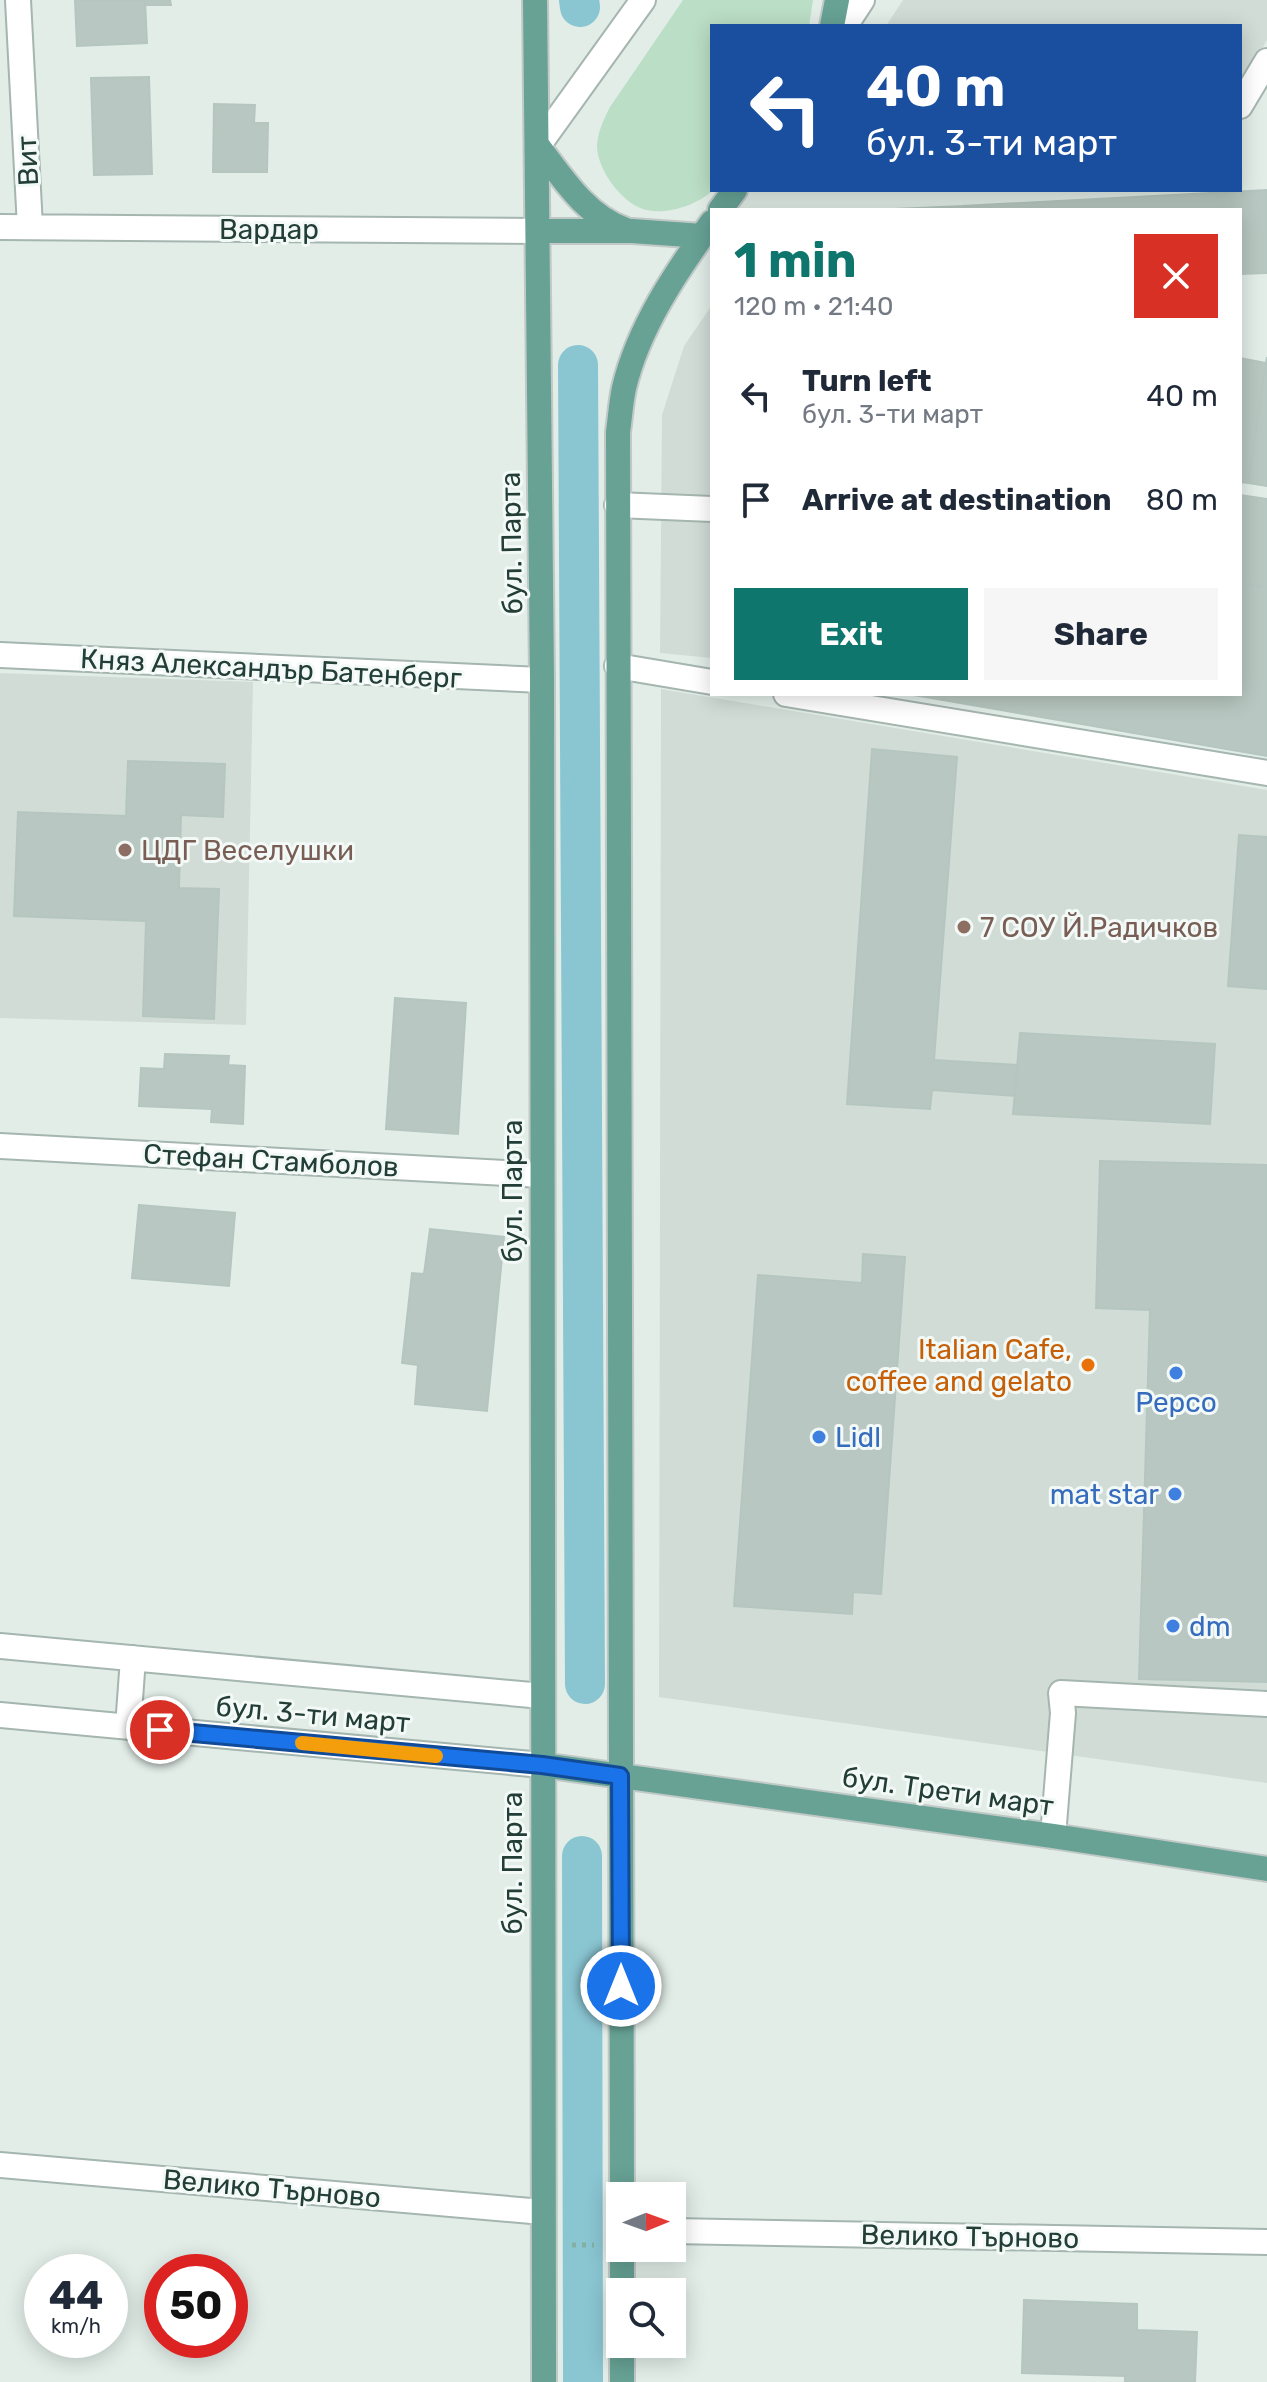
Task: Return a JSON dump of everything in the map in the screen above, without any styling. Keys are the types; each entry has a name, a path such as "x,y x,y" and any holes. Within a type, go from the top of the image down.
{"main road":[{"name":"бул. Парта","path":"535,0 542,680 544,2382"},
{"path":"832,24 837,0"},
{"path":"538,146 589,207 603,219 632,231"},
{"path":"538,231 707,229"},
{"path":"622,2182 618,432 624,389 638,345 655,311 707,229"},
{"name":"бул. 3-ти март","path":"542,1765 620,1776"},
{"name":"бул. Трети март","path":"620,1776 1267,1869"},
{"path":"622,2358 622,2382"}],"street":[{"name":"Вит","path":"18,0 30,227"},
{"path":"538,146 643,0"},
{"path":"846,24 862,0"},
{"path":"1242,103 1267,61"},
{"name":"Вардар","path":"0,227 538,231"},
{"path":"617,505 710,509"},
{"name":"Княз Александър Батенберг","path":"0,655 542,680"},
{"path":"617,666 710,682"},
{"path":"798,696 1267,773"},
{"name":"Стефан Стамболов","path":"0,1146 542,1175"},
{"path":"0,1646 542,1696"},
{"path":"128,1727 133,1658"},
{"path":"1053,1836 1063,1713 1061,1693 1267,1704"},
{"name":"бул. 3-ти март","path":"0,1715 542,1765"},
{"name":"Велико Търново","path":"0,2165 543,2212"},
{"name":"Велико Търново","path":"686,2231 1267,2242"}],"path":[{"path":"561,2245 606,2246"}],"shaded area":[{"path":"903,0 1267,0 1267,40 1242,83 1242,24 887,24"},
{"path":"710,308 710,658 660,653 662,415 684,346"},
{"name":"ЦДГ Веселушки","path":"0,673 253,682 246,1025 0,1018"},
{"path":"661,689 1267,790 1267,1783 659,1697"}],"green space":[{"path":"683,0 813,0 809,24 710,24 711,192 698,201 678,209 657,211 638,207 623,196 610,182 598,155 598,137 610,107"}],"building":[{"path":"75,0 145,0 147,43 77,46"},
{"path":"145,0 170,0 171,5 145,5"},
{"path":"149,77 152,174 94,175 91,78"},
{"path":"214,104 255,105 254,123 268,123 267,172 213,172"},
{"path":"1267,190 1267,273 1242,274 1242,208 963,208 963,206"},
{"path":"963,206 963,208 917,208"},
{"path":"1267,357 1267,486 1248,483"},
{"path":"1242,358 1266,363 1248,483 1242,482"},
{"path":"1242,495 1267,499 1267,587 1242,583"},
{"path":"1242,583 1267,587 1267,756 920,696 1242,696"},
{"path":"872,749 957,757 934,1060 1018,1065 1015,1096 932,1090 930,1109 847,1104"},
{"path":"128,761 225,764 223,817 181,815 179,888 219,889 214,1019 143,1016 146,921 14,916 18,812 126,816"},
{"path":"1239,835 1267,837 1267,989 1228,986"},
{"path":"395,998 466,1003 458,1134 386,1129"},
{"path":"1020,1033 1215,1044 1210,1124 1013,1114"},
{"path":"165,1054 229,1056 228,1065 245,1066 243,1124 211,1122 212,1109 139,1106 141,1068 164,1069"},
{"path":"1100,1161 1267,1165 1267,1682 1139,1679 1150,1310 1096,1308"},
{"path":"139,1205 235,1213 229,1286 132,1278"},
{"path":"430,1229 504,1237 487,1411 415,1404 418,1365 402,1363 412,1273 424,1274"},
{"name":"Lidl","path":"863,1254 905,1257 881,1594 853,1592 852,1614 734,1606 758,1275 862,1283"},
{"path":"1024,2300 1137,2304 1137,2330 1197,2332 1195,2382 1125,2382 1125,2376 1022,2373"}],"waterway":[{"path":"579,0 580,7"},
{"path":"578,365 585,1684"},
{"path":"582,1856 583,2382"}],"slow traffic":[{"path":"302,1743 436,1756"}],"place":[{"name":"ЦДГ Веселушки","path":"125,850"},
{"name":"7 СОУ Й.Радичков","path":"964,927"},
{"name":"Italian Cafe, coffee and gelato","path":"1088,1365"},
{"name":"Pepco","path":"1176,1373"},
{"name":"Lidl","path":"819,1437"},
{"name":"mat star","path":"1175,1494"},
{"name":"dm","path":"1173,1626"}],"route":[{"path":"160,1730 542,1765 620,1776 621,1986"}]}
